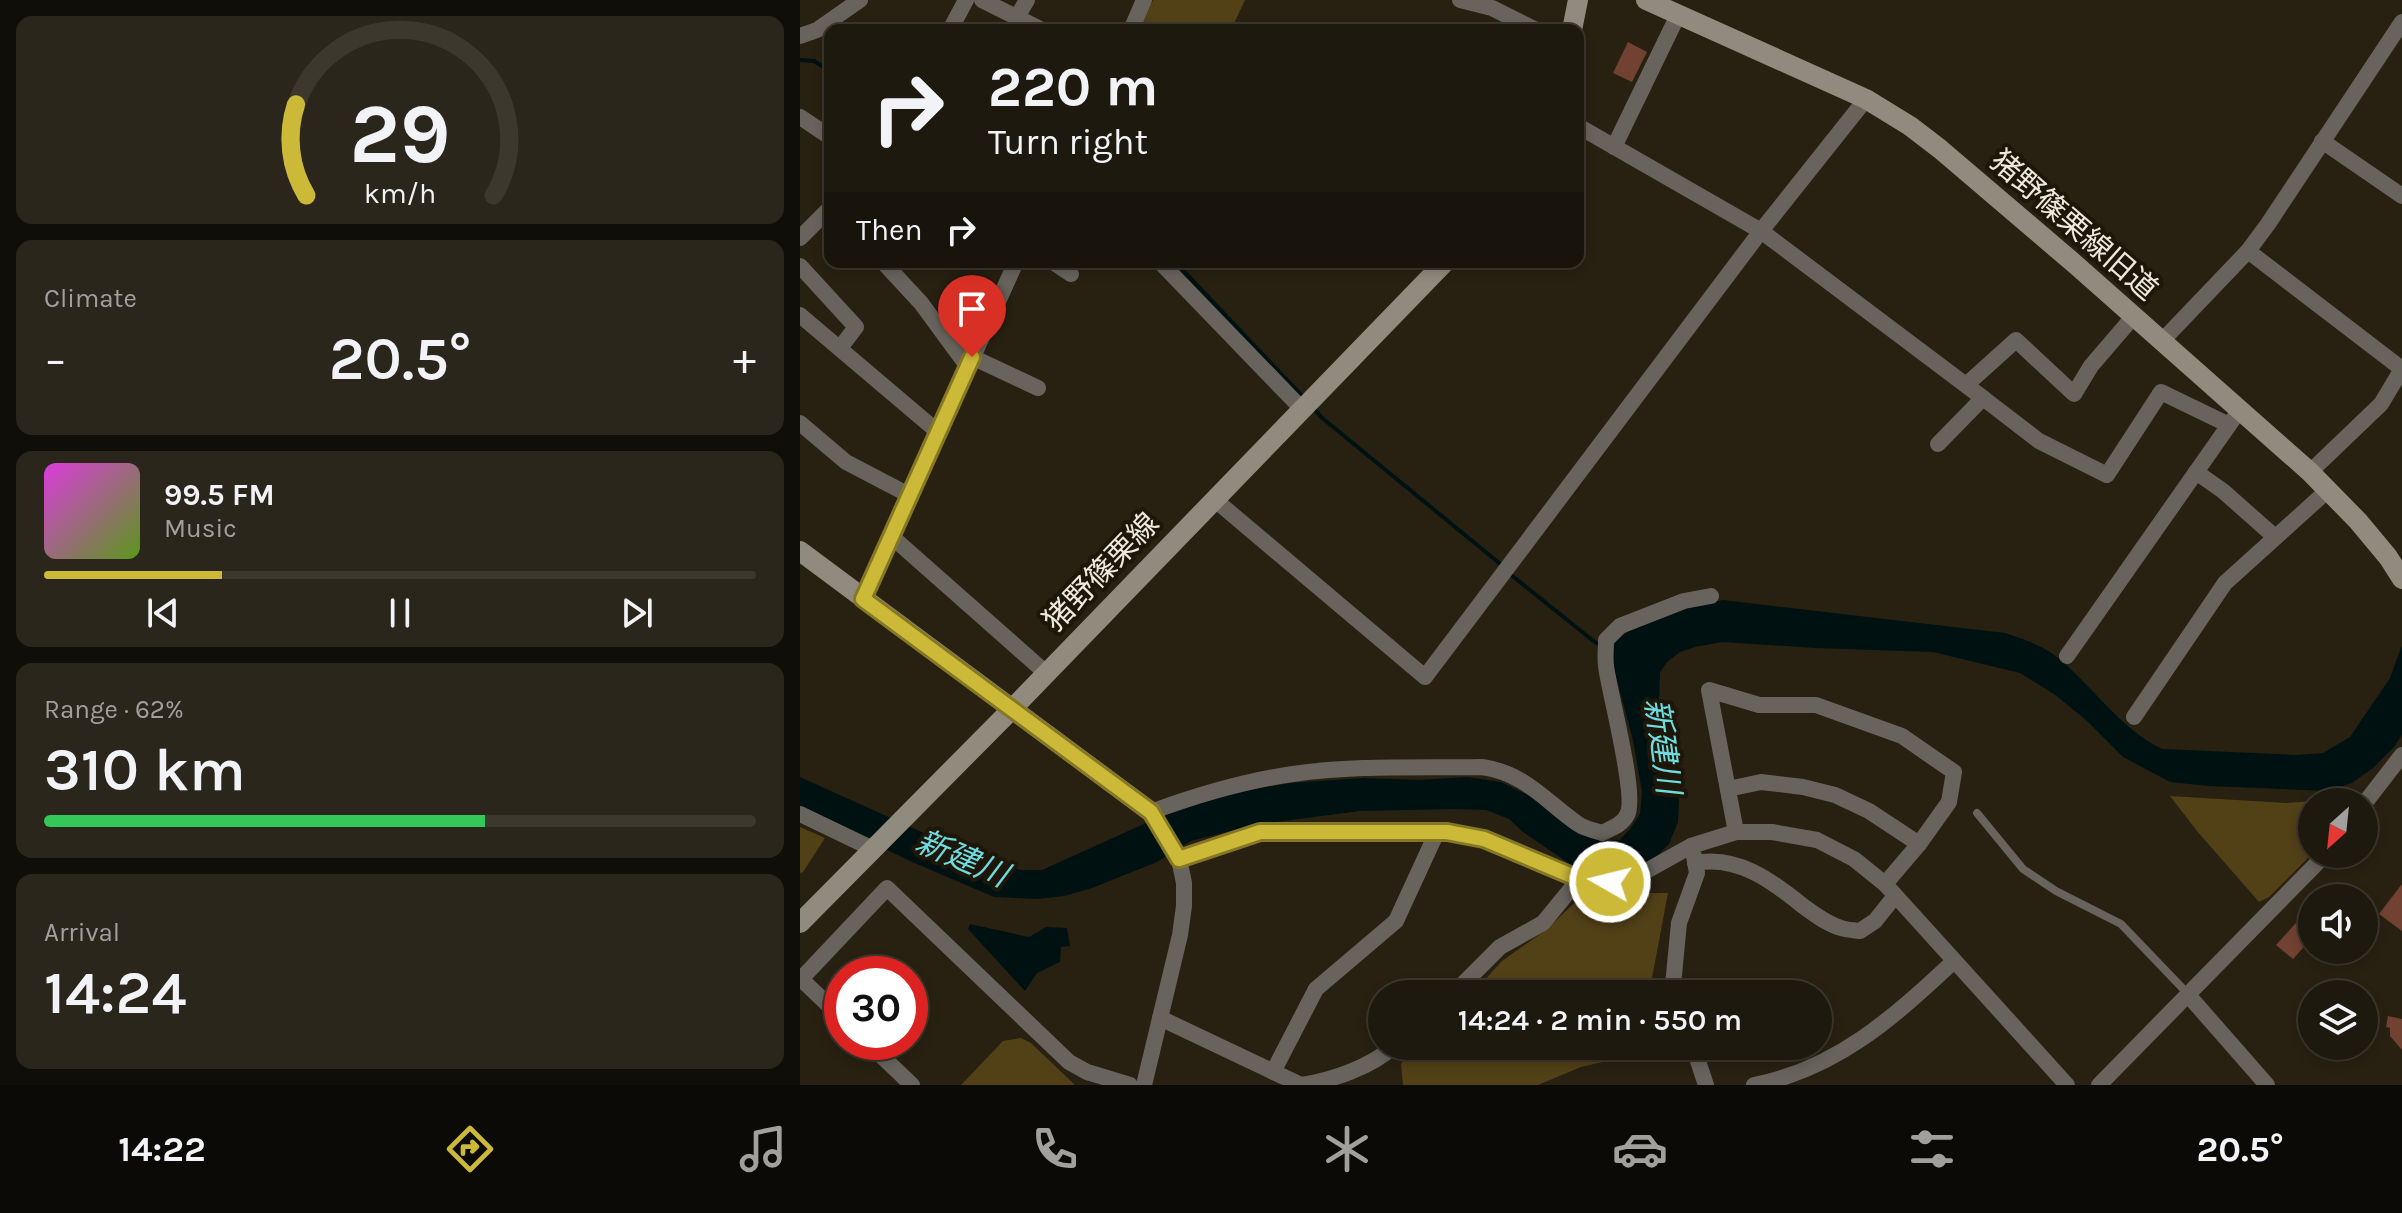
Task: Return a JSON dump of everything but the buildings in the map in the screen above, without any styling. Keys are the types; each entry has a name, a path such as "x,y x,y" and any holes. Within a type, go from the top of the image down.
{"street":[{"path":"826,24 860,0"},
{"path":"953,24 966,0"},
{"path":"982,0 1030,24"},
{"path":"1017,17 1027,0"},
{"path":"1134,24 1144,0"},
{"path":"1460,0 1492,8 1524,24"},
{"path":"1573,24 1578,0"},
{"name":"猪野篠栗線旧道","path":"1646,0 1866,99 1910,126 1982,182 2161,342 2234,417 2310,472 2358,521 2402,579"},
{"path":"1614,147 1678,15"},
{"path":"2161,342 2248,251 2322,141 2396,45 2402,22"},
{"path":"800,36 824,25"},
{"path":"1214,499 1425,677 1761,231 1866,99"},
{"path":"800,117 824,133"},
{"path":"1584,130 1761,231 2039,441 2107,475 2161,392 2234,417 2067,656"},
{"path":"2322,141 2402,196"},
{"path":"800,238 824,214"},
{"path":"2248,251 2402,369 2381,404 2310,472"},
{"path":"800,266 856,327 840,348"},
{"path":"889,268 970,362 1038,388"},
{"path":"863,599 1013,268"},
{"path":"1062,268 1071,274"},
{"path":"1166,268 1302,409"},
{"name":"猪野篠栗線","path":"800,923 1439,268"},
{"path":"800,315 938,432"},
{"path":"1966,385 2016,340 2074,394 2091,366 2133,317"},
{"path":"1938,444 1983,398"},
{"path":"800,423 846,462 909,495"},
{"path":"2196,472 2223,491 2275,537"},
{"path":"2134,717 2225,583 2328,490"},
{"path":"891,536 1046,673"},
{"path":"800,551 1151,812 1179,859 1184,883 1184,906 1144,1085"},
{"path":"1151,812 1201,793 1293,773 1404,767 1482,767 1524,780 1581,826 1602,833 1619,824 1629,813 1630,796 1606,666 1606,640 1620,626 1684,601 1711,596"},
{"path":"1695,863 1707,860 1730,862 1753,871 1817,917 1840,928 1860,931 1875,921 1890,890 1949,802 1954,772 1902,736 1816,705 1759,705 1709,690 1736,832"},
{"path":"2376,788 2402,755"},
{"path":"1728,789 1761,782 1835,795 1869,811 1919,844"},
{"path":"800,814 873,849"},
{"path":"1179,859 1260,832 1437,832 1484,839 1591,884 1630,880 1691,846 1736,832 1772,832 1817,840 1854,859 1890,890 2067,1085"},
{"path":"1273,1072 1316,989 1396,921 1437,832"},
{"path":"1673,980 1679,923 1697,873 1691,846"},
{"path":"2099,1085 2312,868"},
{"path":"1467,980 1500,947 1543,923 1579,879"},
{"path":"824,1001 801,979 887,888 1069,1062 1087,1072 1130,1085"},
{"path":"1754,1085 1776,1083 1848,1049 1896,1014 1954,961"},
{"path":"2189,996 2267,1085"},
{"path":"1160,1018 1301,1084 1374,1060"},
{"path":"886,1060 912,1085"},
{"path":"1698,1060 1706,1085"}],"lane":[{"path":"1977,813 2023,869 2056,891 2121,924 2189,996"}],"shaded area":[{"path":"1153,0 1245,0 1234,24 1142,24"},
{"path":"2170,796 2298,802 2298,868 2269,897 2259,902"},
{"path":"800,827 825,838 800,873"},
{"path":"1585,893 1610,901 1638,893 1668,893 1652,980 1485,980 1502,961 1546,930"},
{"path":"1021,1038 1031,1043 1075,1085 961,1085 1003,1041"},
{"path":"1404,1060 1611,1060 1581,1067 1538,1085 1403,1085 1401,1064"}],"water":[{"name":"新建川","path":"1723,600 2012,635 2057,657 2119,718 2162,749 2297,755 2323,753 2350,737 2390,678 2402,645 2402,735 2373,768 2352,783 2337,788 2298,790 2170,782 2123,757 2086,720 2054,694 2020,673 1933,652 1722,642 1680,652 1660,672 1659,702 1679,800 1678,822 1669,844 1652,861 1625,871 1592,871 1570,864 1509,819 1486,810 1360,811 1253,825 1191,841 1157,862 1064,896 1038,899 994,897 800,808 800,777 977,857 1021,870 1042,870 1188,804 1232,793 1290,783 1363,778 1419,780 1467,777 1501,782 1536,799 1561,821 1595,839 1620,840 1640,814 1642,792 1633,740 1611,658 1611,645 1635,628 1679,610"},
{"path":"970,924 1029,937 1046,927 1067,928 1070,946 1061,947 1060,962 1037,973 1025,991 968,929"}],"waterway":[{"path":"800,60 814,61 824,67"},
{"path":"1181,268 1303,397"},
{"path":"1312,406 1321,417 1504,567"},
{"path":"1510,574 1601,644"}],"route":[{"path":"972,357 863,599 1151,812 1179,859 1260,832 1447,832 1484,839 1591,884 1610,882"}]}
